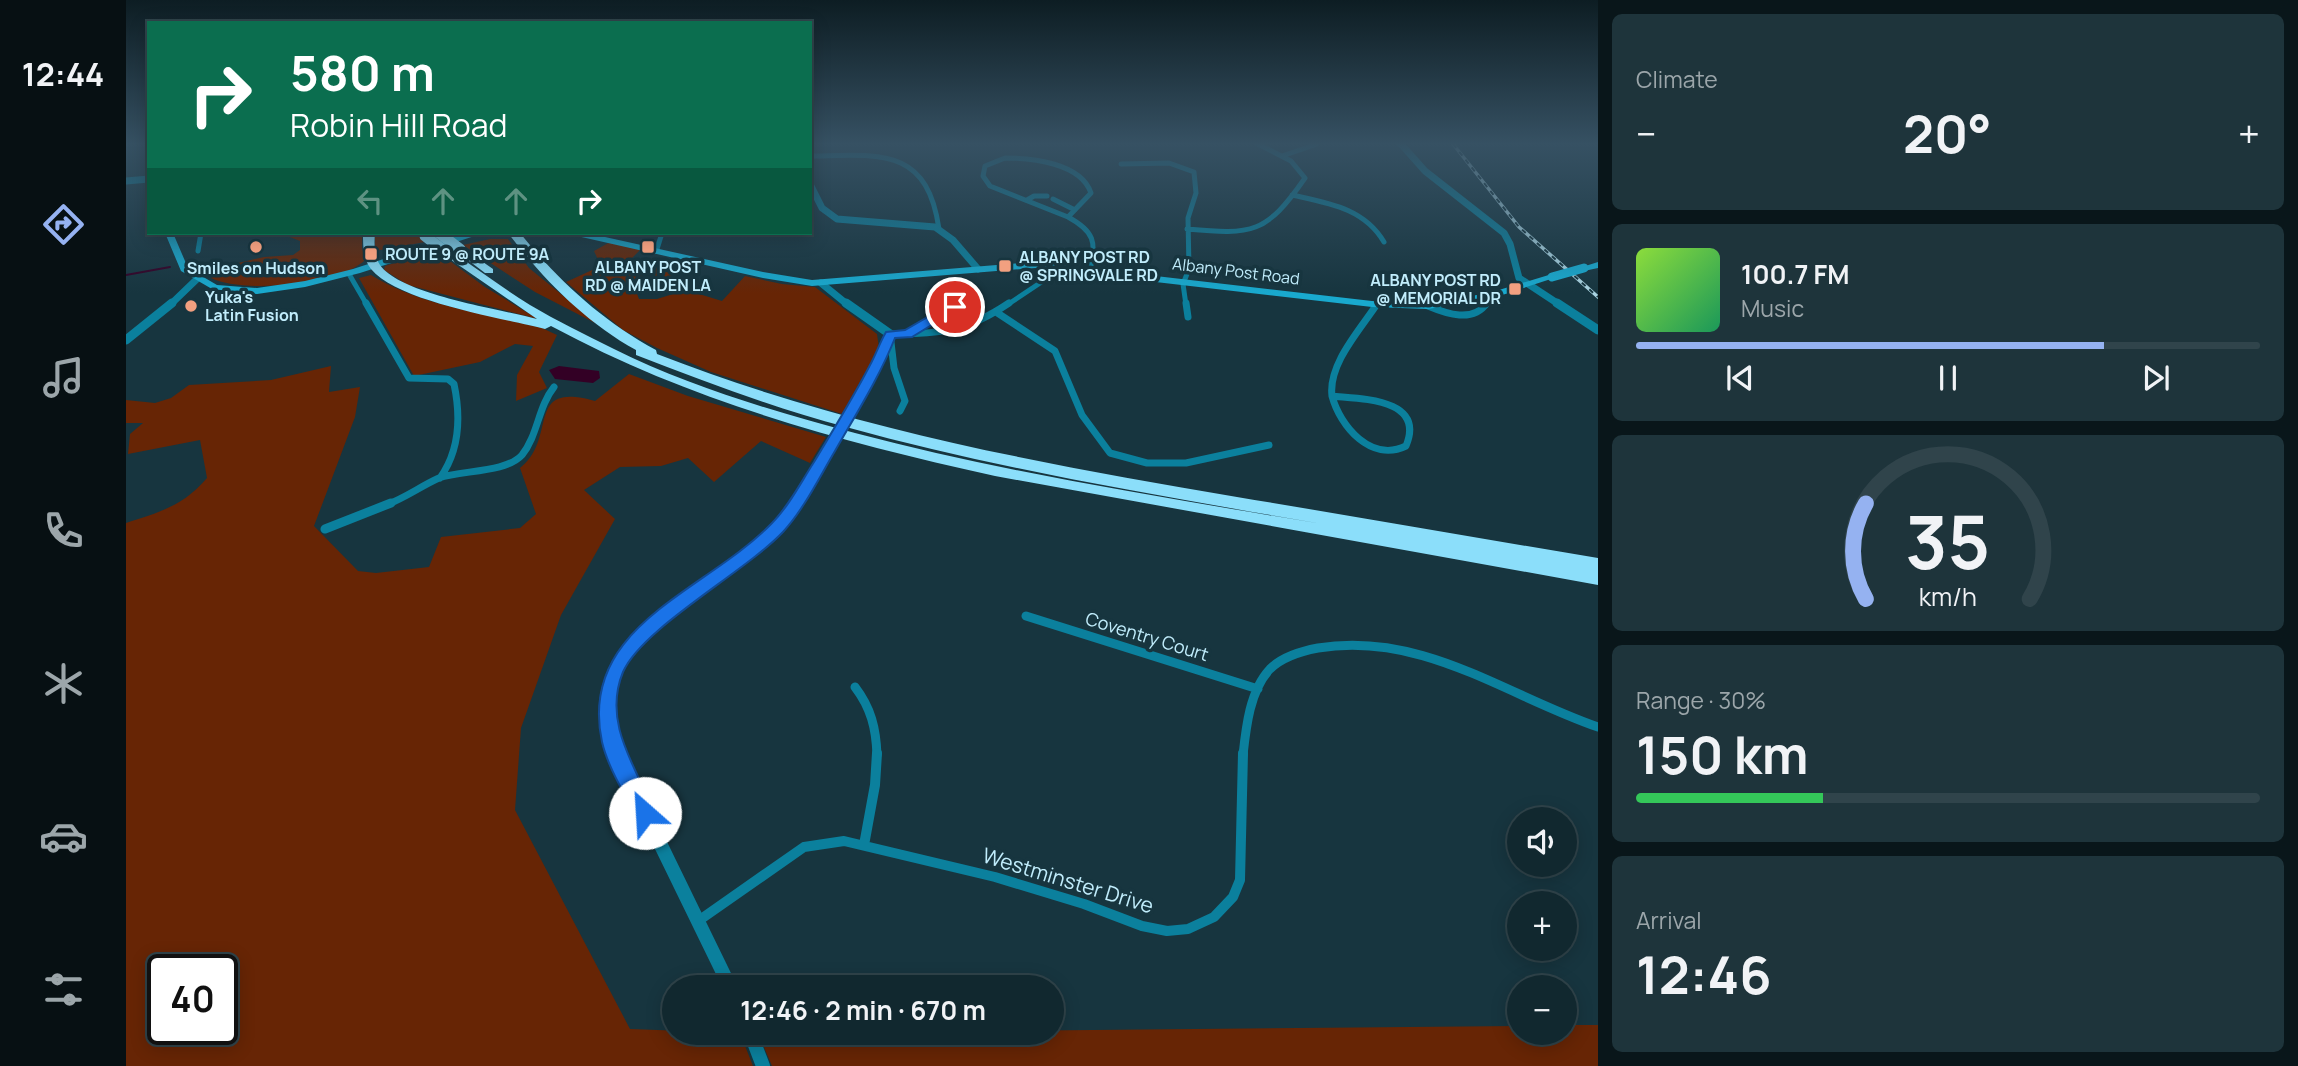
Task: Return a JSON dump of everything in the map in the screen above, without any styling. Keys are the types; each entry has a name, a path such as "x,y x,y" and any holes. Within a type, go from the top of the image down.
{"highway":[{"path":"369,235 368,245 374,265 396,282 414,290 544,324 762,410 935,459 1060,484 1598,578"},
{"path":"425,235 565,316 698,375 839,422 986,458 1598,565"},
{"path":"441,235 453,251 536,313 621,356"},
{"path":"516,235 547,276 617,334 698,375"}],"main road":[{"path":"170,235 177,263 197,279 227,288 264,290 299,287 349,274 445,241 471,235"},
{"name":"Albany Post Road","path":"587,235 772,277 821,283 1035,265 1377,304 1428,306 1490,296 1598,265"}],"street":[{"path":"815,194 825,213 833,219 859,223 929,225 939,229 953,240 978,269"},
{"path":"934,194 938,207 939,229"},
{"path":"1009,194 1068,217 1091,232 1096,241 1090,270"},
{"path":"1068,217 1090,194"},
{"path":"1188,317 1182,293 1189,269 1187,229 1196,194"},
{"path":"1452,194 1503,233 1513,249 1515,273 1598,330"},
{"path":"1187,229 1256,230 1279,215 1292,195 1338,206 1365,217 1374,224 1384,242"},
{"path":"1027,201 1034,197 1050,198 1075,210"},
{"path":"198,251 201,235"},
{"path":"657,249 661,235"},
{"path":"821,283 861,316 890,334 908,334 952,331 981,322 1064,267"},
{"path":"349,274 409,378 448,379 454,384 459,415 456,444 440,478"},
{"path":"126,340 155,318 197,279"},
{"path":"1331,396 1380,401 1397,408 1409,429 1406,443 1398,450 1374,450 1345,426 1331,396 1339,367 1377,304"},
{"path":"908,334 955,307"},
{"path":"996,312 1055,351 1082,415 1110,453 1147,463 1186,463 1269,445"},
{"path":"890,334 894,369 905,401 900,411"},
{"path":"725,975 701,919 668,861 612,745 607,708 614,671 627,649 646,630 754,550 780,526 849,414 878,363 890,334"},
{"path":"325,529 404,498 440,478 495,467 522,457 544,400 554,387"},
{"name":"Coventry Court","path":"1026,616 1258,689"},
{"name":"Westminster Drive","path":"701,919 804,847 844,841 1084,904 1132,925 1180,931 1207,922 1229,903 1237,890 1242,872 1241,810 1251,703 1258,689 1280,661 1317,646 1355,643 1412,653 1497,681 1575,720 1598,727"},
{"path":"855,687 867,704 874,734 877,767 876,791 864,845"},
{"path":"755,1045 764,1066"}],"shaded area":[{"path":"362,235 362,249 366,259 354,268 336,275 291,284 245,285 211,278 217,268 264,257 293,255 300,250 300,241 287,236 260,236"},
{"path":"375,235 416,235 425,242 375,251"},
{"path":"490,239 508,239 529,268 599,325 535,292 463,245"},
{"path":"610,242 641,249 631,259 677,269 675,274 636,291 639,299 657,299 686,290 722,301 745,276 782,284 815,287 877,334 879,348 842,414 711,372 623,330 566,282 601,266 594,251"},
{"path":"435,250 485,287 538,319 408,285 384,270 385,266"},
{"path":"371,275 390,286 432,301 542,328 557,335 539,372 547,388 516,401 517,375 533,346 515,344 480,362 414,376 359,278"},
{"path":"331,366 329,392 360,387 355,417 314,526 358,571 376,573 429,567 441,537 520,528 536,514 520,468 531,456 538,442 550,406 558,399 573,397 595,401 629,374 688,396 826,437 810,463 761,441 714,482 688,458 661,466 620,467 584,490 615,519 561,615 521,728 515,810 630,1029 662,1030 662,1045 745,1045 753,1066 126,1066 126,523 180,502 207,478 200,440 128,454 130,434 143,423 126,423 126,400 155,403 171,398 189,385 271,380"},
{"path":"559,366 599,371 600,378 593,383 555,379 549,370"},
{"path":"1577,1025 1598,1025 1598,1066 772,1066 763,1045 1064,1045 1064,1030 1507,1026 1507,1045 1577,1045"}],"waterway":[{"path":"126,275 170,267"}],"railway":[{"path":"1493,194 1519,227 1598,297"}],"place":[{"name":"Smiles on Hudson","path":"256,247"},
{"name":"ALBANY POST RD @ MAIDEN LA","path":"648,247"},
{"name":"ROUTE 9 @ ROUTE 9A","path":"371,254"},
{"name":"ALBANY POST RD @ SPRINGVALE RD","path":"1005,266"},
{"name":"ALBANY POST RD @ MEMORIAL DR","path":"1515,289"},
{"name":"Yuka's Latin Fusion","path":"191,306"}],"route":[{"path":"645,813 612,745 607,708 614,671 627,649 646,630 754,550 780,526 806,487 878,363 890,334 908,334 955,307"}]}
